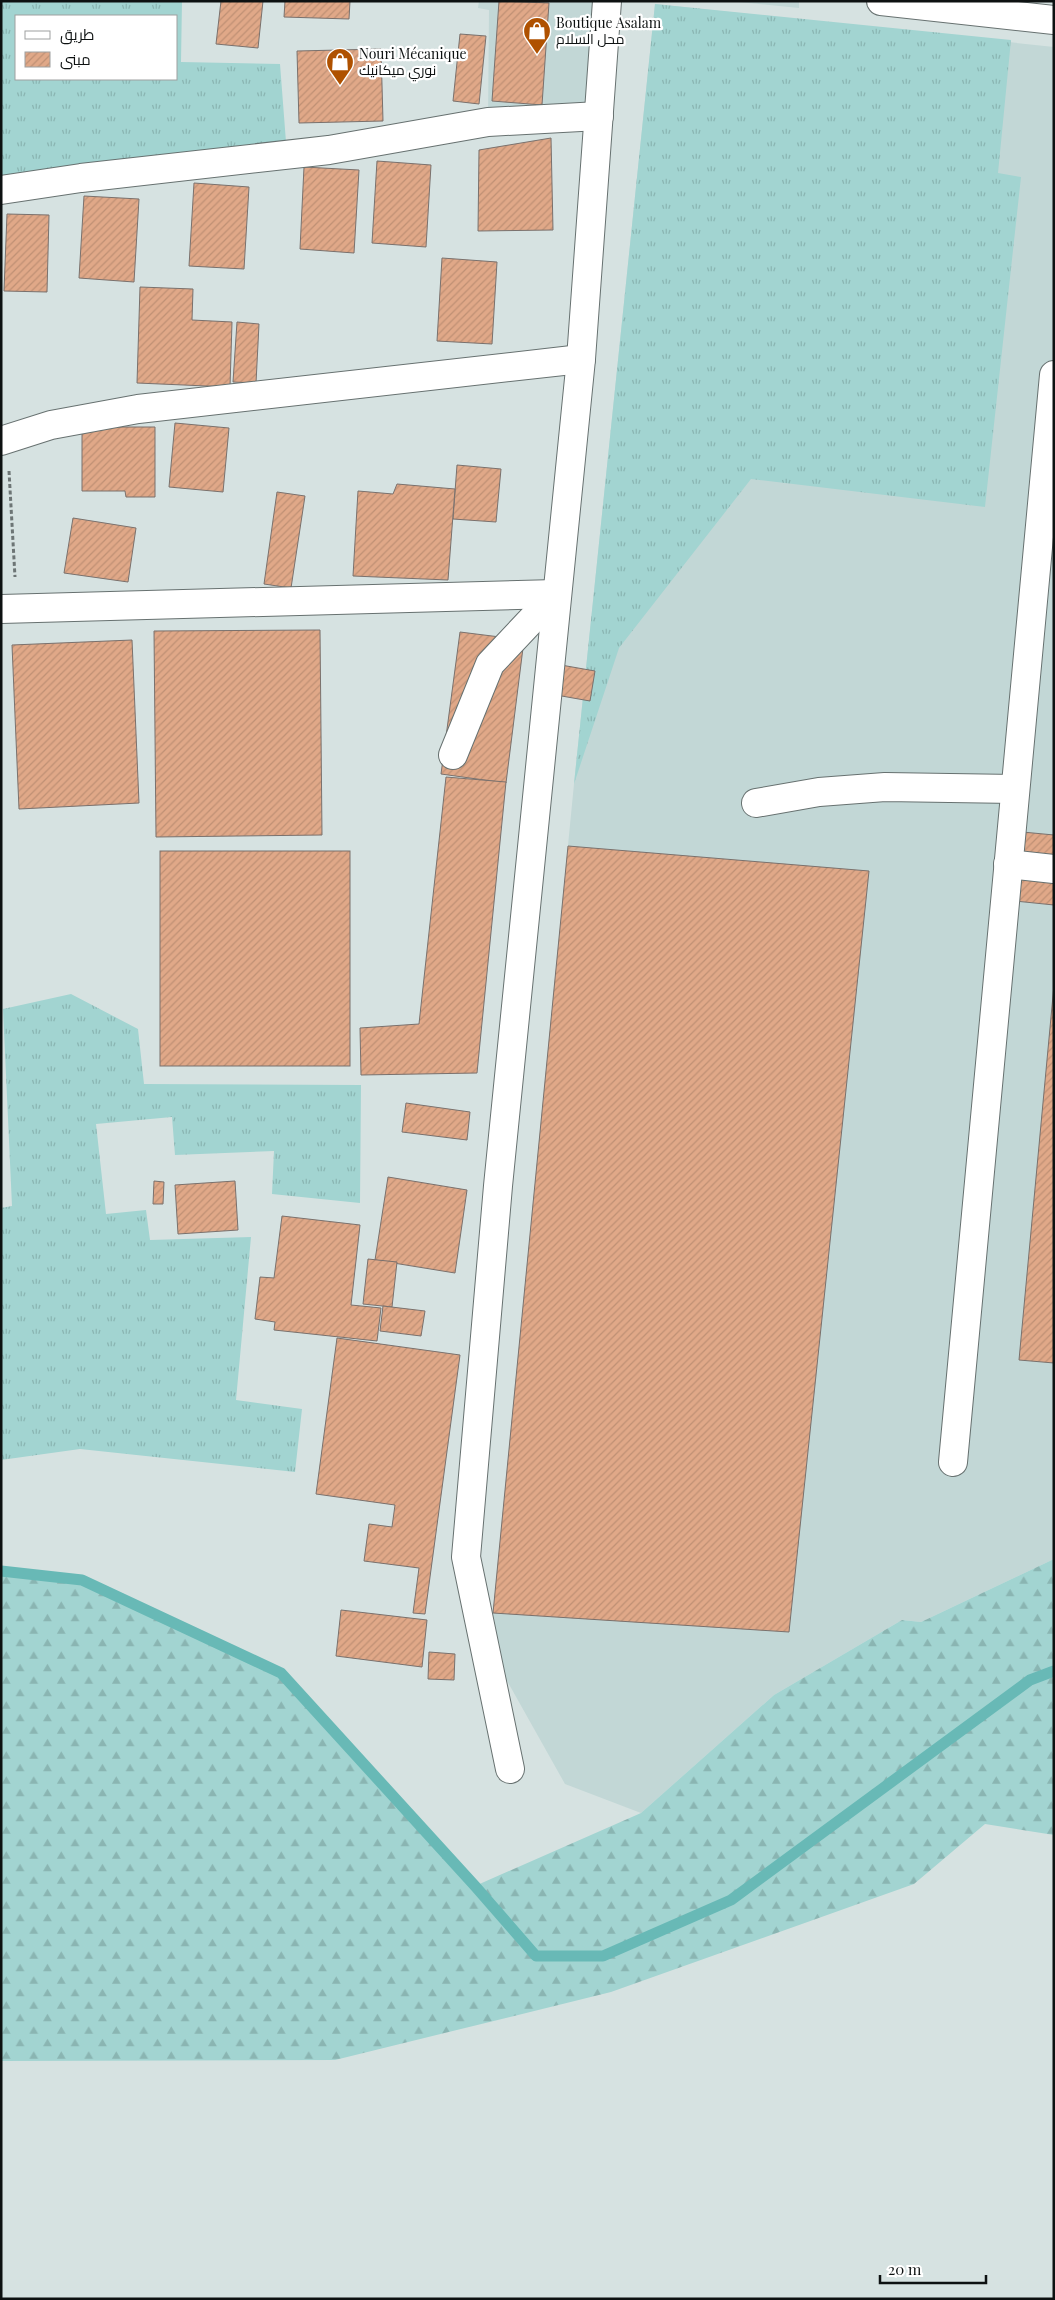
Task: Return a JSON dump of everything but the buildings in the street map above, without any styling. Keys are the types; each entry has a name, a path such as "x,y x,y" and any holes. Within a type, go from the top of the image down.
{"street":[{"path":"510,1769 466,1557 498,1186 581,359 607,1"},
{"path":"881,1 1054,20"},
{"path":"1,190 81,178 329,150 488,122 599,116"},
{"path":"4,440 52,425 138,409 581,359"},
{"path":"953,1462 1053,390"},
{"path":"9,609 556,594"},
{"path":"453,755 490,664 556,594"},
{"path":"756,803 819,792 885,787 1016,788"},
{"path":"1008,864 1054,869"}],"path":[{"path":"4,440 9,609"}],"shaded area":[{"path":"479,1 607,1 599,116 488,122 489,10 478,8"},
{"path":"729,1 799,1 799,8"},
{"path":"655,4 1054,47 1054,1559 921,1622 902,1620 774,1695 641,1813 565,1784 501,1670 493,1613 574,784"}],"green space":[{"path":"1,1 182,1 181,62 280,64 286,142 1,176"},
{"path":"655,4 1011,40 998,173 1021,177 985,507 751,479 619,648 574,784"},
{"path":"71,994 138,1029 144,1084 361,1085 360,1203 272,1194 274,1151 175,1155 172,1117 96,1124 106,1214 146,1210 150,1240 251,1237 236,1400 302,1409 295,1472 80,1449 1,1460 1,1208 12,1206 3,1009"},
{"path":"1054,1559 1054,1835 985,1824 914,1884 611,1992 335,2060 1,2061 1,1571 82,1580 281,1673 475,1886 641,1813 774,1695 902,1620 921,1622"}],"waterway":[{"path":"1,1571 82,1580 281,1673 475,1886 536,1956 603,1956 731,1900 1030,1680 1054,1671"}],"place":[{"name":"Boutique Asalam محل السلام","path":"537,55"},
{"name":"Nouri Mécanique نوري ميكانيك","path":"340,86"}]}
